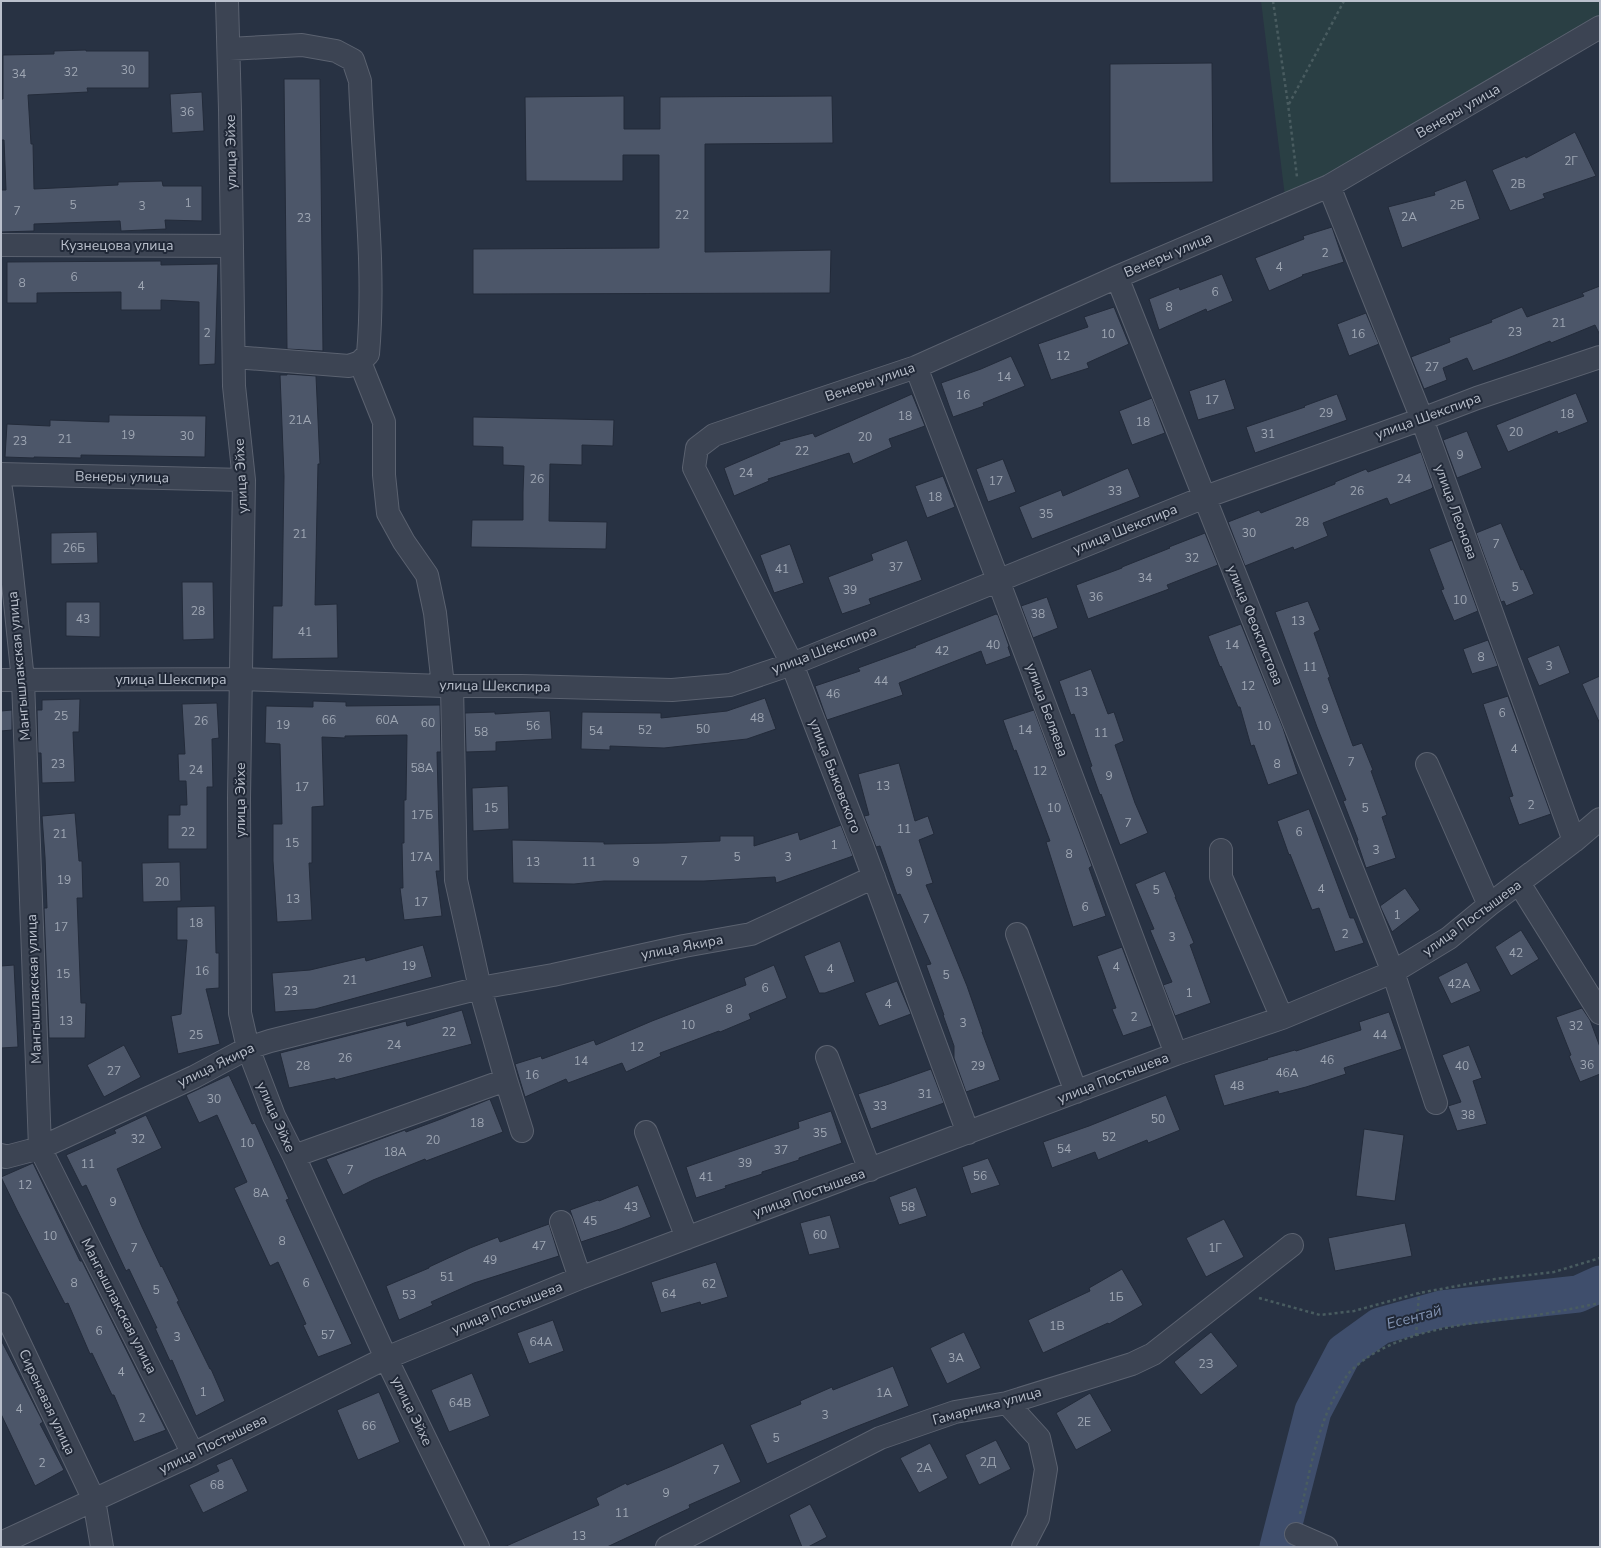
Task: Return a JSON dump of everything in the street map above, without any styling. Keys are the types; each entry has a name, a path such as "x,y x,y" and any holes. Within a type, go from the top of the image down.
{"street":[{"name":"улица Эйхе","path":"227,1 234,386 244,480 239,798 240,1013 248,1048 274,1116 294,1156 386,1358 478,1547"},
{"name":"Венеры улица","path":"714,435 916,367 1117,277 1329,186 1600,28"},
{"path":"229,50 302,45 336,51 353,60 360,81 370,246 370,333 368,354 360,362 349,366 234,357"},
{"name":"улица Леонова","path":"1329,186 1422,419 1574,841"},
{"name":"Кузнецова улица","path":"1,245 232,246"},
{"name":"улица Феоктистова","path":"1117,277 1393,972 1436,1103"},
{"name":"улица Шекспира","path":"1,680 241,679 448,686 522,686 672,690 730,685 792,664 1205,497 1477,398 1600,357"},
{"path":"360,362 384,422 384,475 388,513 404,542 427,575 448,686 456,880 480,988 522,1131"},
{"name":"улица Беляева","path":"916,367 998,580 1176,1054"},
{"name":"улица Быковского","path":"714,435 696,448 694,468 792,664 874,877 968,1133"},
{"name":"Венеры улица","path":"1,474 244,480"},
{"name":"Мангышлакская улица","path":"1,489 9,540 14,605 23,680 35,1149 193,1454"},
{"path":"1427,764 1489,905"},
{"name":"улица Постышева","path":"1,1544 193,1454 386,1358 580,1278 1176,1054 1282,1018 1393,972 1449,938 1600,819"},
{"path":"1221,850 1221,877 1282,1018"},
{"name":"улица Якира","path":"35,1149 194,1077 248,1048 270,1041 480,988 684,946 751,934 874,877"},
{"path":"1519,883 1600,1013"},
{"path":"1017,934 1076,1092"},
{"path":"827,1057 870,1170"},
{"path":"294,1156 506,1080"},
{"path":"646,1132 687,1238"},
{"path":"1,1155 6,1157 35,1149"},
{"path":"561,1222 580,1278"},
{"name":"Гамарника улица","path":"666,1547 880,1438 955,1412 1007,1403 1132,1364 1153,1354 1292,1245"},
{"name":"Сиреневая улица","path":"1,1304 94,1500 102,1547"},
{"path":"1007,1403 1039,1438 1046,1469 1038,1518 1023,1547"},
{"path":"1296,1534 1326,1547"}],"path":[{"path":"1273,1 1288,104 1299,199"},
{"path":"1288,104 1344,1"},
{"path":"1234,1291 1320,1315 1354,1311 1419,1293 1494,1279 1554,1272 1600,1258"},
{"path":"1416,1336 1419,1293"},
{"path":"1296,1534 1315,1446 1325,1413 1346,1376 1360,1362 1382,1348 1416,1336 1456,1325 1539,1314 1600,1303"}],"green space":[{"path":"1261,1 1600,1 1600,26 1286,205"}],"building":[{"path":"54,51 149,51 149,88 87,88 88,92 28,95 31,144 33,144 34,189 118,185 118,182 162,181 163,186 202,186 202,221 165,220 166,229 121,231 120,221 34,224 34,231 1,232 1,190 6,190 4,140 1,140 3,55 54,54"},
{"path":"1212,63 1213,182 1110,183 1110,64"},
{"path":"284,79 320,79 323,351 287,349"},
{"path":"202,92 204,131 172,133 170,94"},
{"path":"624,96 624,129 660,129 660,97 832,96 833,143 705,144 705,252 831,250 830,293 473,294 473,249 659,248 659,155 623,155 623,181 526,181 525,97"},
{"path":"1575,132 1596,176 1543,194 1545,198 1510,211 1492,170 1525,156 1526,158"},
{"path":"1466,180 1480,219 1402,248 1388,207 1435,195 1434,192"},
{"path":"1332,227 1344,262 1302,275 1303,276 1269,291 1255,258 1304,239 1303,236"},
{"path":"161,261 161,265 218,264 215,364 199,365 199,302 161,300 161,310 121,310 121,292 37,293 37,303 7,303 7,262"},
{"path":"1222,274 1233,301 1207,312 1206,309 1159,330 1149,299 1179,287 1180,290"},
{"path":"1600,286 1600,335 1595,325 1551,343 1550,341 1473,371 1467,358 1443,368 1447,380 1424,389 1411,357 1450,342 1449,338 1492,322 1491,320 1522,307 1527,317 1584,296 1582,293"},
{"path":"1114,307 1129,344 1087,363 1089,368 1051,380 1038,344 1088,327 1084,317"},
{"path":"1366,313 1379,344 1349,356 1337,324"},
{"path":"1011,356 1025,386 983,403 984,406 953,417 941,383 981,369"},
{"path":"280,375 316,376 320,464 318,464 315,605 337,604 338,658 272,659 273,606 282,606 284,476"},
{"path":"1225,379 1235,409 1198,420 1189,391"},
{"path":"1576,393 1588,422 1558,434 1557,431 1508,452 1496,425"},
{"path":"912,394 925,426 889,439 892,447 853,464 849,453 768,479 769,481 734,496 724,468 780,444 779,442 813,433 815,437"},
{"path":"1337,394 1347,420 1255,453 1246,427 1305,407 1304,406"},
{"path":"1152,398 1165,433 1132,445 1119,411"},
{"path":"109,415 206,416 205,457 81,455 81,458 5,457 7,424 50,426 50,420 109,422"},
{"path":"473,417 614,420 613,446 582,445 582,465 550,464 549,521 607,522 606,549 471,547 472,520 523,520 524,466 503,465 503,447 473,446"},
{"path":"1467,431 1482,468 1457,478 1443,440"},
{"path":"1421,452 1433,487 1431,489 1390,505 1387,498 1323,523 1328,536 1294,550 1293,547 1245,566 1228,522 1259,510 1261,513 1335,484 1335,482 1366,469 1368,472"},
{"path":"1003,459 1016,492 988,502 976,469"},
{"path":"1128,468 1140,497 1032,539 1019,507 1061,490 1063,496"},
{"path":"943,476 955,507 927,518 915,486"},
{"path":"1501,523 1521,570 1523,569 1534,594 1506,606 1504,601 1501,602 1476,533"},
{"path":"97,532 98,563 51,564 51,533"},
{"path":"1205,533 1218,565 1167,585 1169,589 1088,619 1076,585 1122,568"},
{"path":"907,540 922,580 869,599 871,604 842,614 828,577 873,560 871,554"},
{"path":"1452,540 1478,611 1454,621 1441,590 1444,589 1429,549"},
{"path":"790,544 804,583 774,593 760,555"},
{"path":"182,582 213,582 214,639 183,640"},
{"path":"1047,597 1058,628 1033,638 1021,606"},
{"path":"1308,601 1320,630 1314,633 1330,677 1328,678 1353,746 1362,743 1373,770 1371,771 1387,815 1382,817 1396,858 1366,868 1357,841 1358,840 1343,801 1346,800 1317,727 1275,612"},
{"path":"66,602 100,602 100,637 66,636"},
{"path":"996,614 998,615 1011,656 986,665 981,651 899,683 903,695 827,720 815,686 860,671 858,668 916,647 915,646"},
{"path":"1241,624 1283,728 1298,774 1268,785 1254,745 1251,746 1240,707 1238,707 1208,636"},
{"path":"1488,640 1498,666 1472,674 1463,649"},
{"path":"1559,645 1570,673 1539,686 1527,658"},
{"path":"1091,669 1108,714 1114,712 1124,741 1115,745 1135,803 1148,833 1120,845 1090,767 1092,766 1074,714 1071,715 1059,681"},
{"path":"1600,676 1600,724 1582,684"},
{"path":"1508,696 1551,814 1519,825 1509,797 1513,796 1483,704"},
{"path":"765,698 776,729 747,739 664,748 610,746 610,750 581,749 582,712 661,713 661,718 727,711"},
{"path":"80,699 79,732 73,732 75,782 42,783 41,753 38,753 37,710 42,710 42,700"},
{"path":"313,701 346,702 346,706 440,705 441,752 437,752 440,871 436,871 442,916 404,920 400,888 403,888 402,843 404,843 404,800 406,800 407,735 345,736 345,738 322,737 324,806 312,807 312,863 309,863 312,920 277,922 273,861 273,824 282,824 280,744 265,743 266,706 313,707"},
{"path":"217,703 219,738 212,739 213,787 207,787 207,849 168,849 168,815 180,815 180,805 187,805 186,781 179,781 178,754 185,754 182,704"},
{"path":"12,710 12,730 1,731 1,711"},
{"path":"1034,710 1092,866 1089,868 1106,916 1073,927 1046,842 1050,841 1016,750 1014,751 1003,720"},
{"path":"550,711 552,739 496,742 496,751 466,752 465,713 495,712 495,714"},
{"path":"899,763 915,821 928,816 934,834 919,840 933,883 926,885 967,986 1000,1080 966,1092 954,1058 954,1046 926,965 931,964 900,894 897,895 880,846 876,847 864,816 869,815 858,774"},
{"path":"508,786 509,829 473,831 472,788"},
{"path":"1309,809 1350,918 1354,918 1364,943 1335,952 1319,908 1312,910 1290,854 1289,855 1277,821"},
{"path":"75,813 79,861 82,861 83,898 77,898 81,1003 86,1003 85,1038 49,1038 44,908 47,908 42,816"},
{"path":"841,825 853,856 776,883 775,877 704,881 604,881 574,884 513,883 512,840 604,842 604,844 667,843 720,841 720,836 754,836 754,846 798,832 800,840"},
{"path":"180,862 181,901 143,902 142,863"},
{"path":"1165,871 1194,943 1190,945 1211,1003 1175,1016 1163,985 1172,982 1150,930 1154,929 1135,884"},
{"path":"1405,888 1420,910 1392,932 1380,906"},
{"path":"215,906 216,953 219,953 219,988 206,989 220,1044 178,1054 171,1016 181,1014 187,940 177,940 177,907"},
{"path":"1521,930 1539,959 1511,976 1495,947"},
{"path":"840,941 855,982 825,993 819,993 804,956"},
{"path":"423,945 432,977 315,1009 275,1012 272,973 310,970 365,957 366,961"},
{"path":"1122,947 1152,1026 1123,1036 1112,1009 1116,1008 1097,956"},
{"path":"1467,962 1481,991 1451,1004 1438,977"},
{"path":"14,965 18,1047 1,1048 1,966"},
{"path":"774,965 787,998 749,1014 751,1019 720,1032 719,1031 660,1053 661,1056 626,1072 622,1063 568,1083 566,1079 525,1097 515,1064 541,1056 542,1059 594,1040 596,1045 652,1021 746,985 744,978"},
{"path":"897,981 911,1014 879,1026 865,993"},
{"path":"1582,1008 1590,1020 1600,1047 1600,1074 1580,1082 1569,1056 1571,1055 1556,1017"},
{"path":"462,1010 472,1044 335,1080 335,1078 289,1088 280,1053 406,1021 407,1026"},
{"path":"1389,1012 1402,1049 1344,1068 1346,1074 1306,1087 1279,1094 1278,1091 1224,1106 1214,1075 1361,1030 1359,1022"},
{"path":"124,1045 141,1077 104,1097 87,1065"},
{"path":"1469,1045 1482,1078 1473,1081 1487,1124 1457,1131 1448,1106 1461,1102 1442,1055"},
{"path":"931,1069 944,1103 871,1129 858,1094"},
{"path":"229,1075 252,1124 255,1123 289,1199 286,1200 352,1344 318,1357 303,1325 306,1324 278,1262 270,1266 234,1188 247,1182 217,1115 199,1123 186,1095"},
{"path":"1166,1095 1180,1130 1148,1143 1147,1140 1098,1160 1095,1152 1052,1168 1043,1142 1089,1126"},
{"path":"490,1099 503,1132 426,1161 425,1159 373,1180 343,1195 326,1159 405,1130 406,1132"},
{"path":"831,1111 842,1143 799,1158 799,1160 762,1172 762,1174 725,1186 726,1188 696,1198 686,1167 799,1128 798,1122"},
{"path":"146,1115 162,1148 117,1169 142,1227 179,1301 177,1302 211,1369 225,1401 196,1416 172,1360 170,1361 155,1328 157,1328 129,1269 126,1271 86,1185 82,1187 66,1155 116,1133 114,1130"},
{"path":"1364,1129 1404,1135 1395,1201 1356,1196"},
{"path":"988,1158 1000,1185 971,1194 962,1167"},
{"path":"33,1163 80,1261 82,1261 166,1430 134,1442 114,1395 112,1395 92,1353 90,1354 68,1303 65,1304 17,1210 1,1177"},
{"path":"638,1185 651,1217 581,1242 570,1210 598,1200 599,1201"},
{"path":"916,1187 927,1216 899,1225 889,1197"},
{"path":"830,1215 840,1248 809,1255 800,1223"},
{"path":"1224,1219 1244,1257 1206,1277 1186,1238"},
{"path":"1405,1223 1412,1256 1335,1271 1328,1238"},
{"path":"549,1224 559,1256 474,1283 431,1302 433,1305 399,1320 386,1286 498,1237 500,1242"},
{"path":"716,1262 728,1297 701,1305 700,1302 661,1313 651,1282"},
{"path":"1122,1269 1143,1305 1109,1324 1108,1323 1043,1353 1028,1320 1090,1291 1089,1288"},
{"path":"553,1320 564,1351 529,1364 517,1333"},
{"path":"964,1332 981,1368 947,1384 930,1348"},
{"path":"1211,1332 1238,1366 1201,1395 1174,1362"},
{"path":"1,1340 43,1422 40,1424 64,1470 35,1486 1,1414"},
{"path":"893,1366 909,1406 767,1464 750,1425 801,1404 800,1401 832,1387 833,1390"},
{"path":"472,1373 490,1416 449,1432 431,1390"},
{"path":"379,1392 400,1442 358,1460 337,1410"},
{"path":"1090,1393 1112,1431 1076,1450 1056,1413"},
{"path":"996,1440 1011,1469 979,1485 965,1455"},
{"path":"723,1443 741,1482 689,1505 690,1508 607,1547 504,1547 599,1505 596,1498 626,1483 627,1485"},
{"path":"930,1443 948,1478 919,1493 900,1458"},
{"path":"232,1458 248,1491 203,1513 189,1485 219,1471 216,1465"},
{"path":"810,1504 827,1537 808,1547 802,1547 789,1515"}],"waterway":[{"name":"Есентай","path":"1278,1547 1313,1411 1344,1352 1380,1326 1441,1309 1578,1294 1600,1284"}]}
